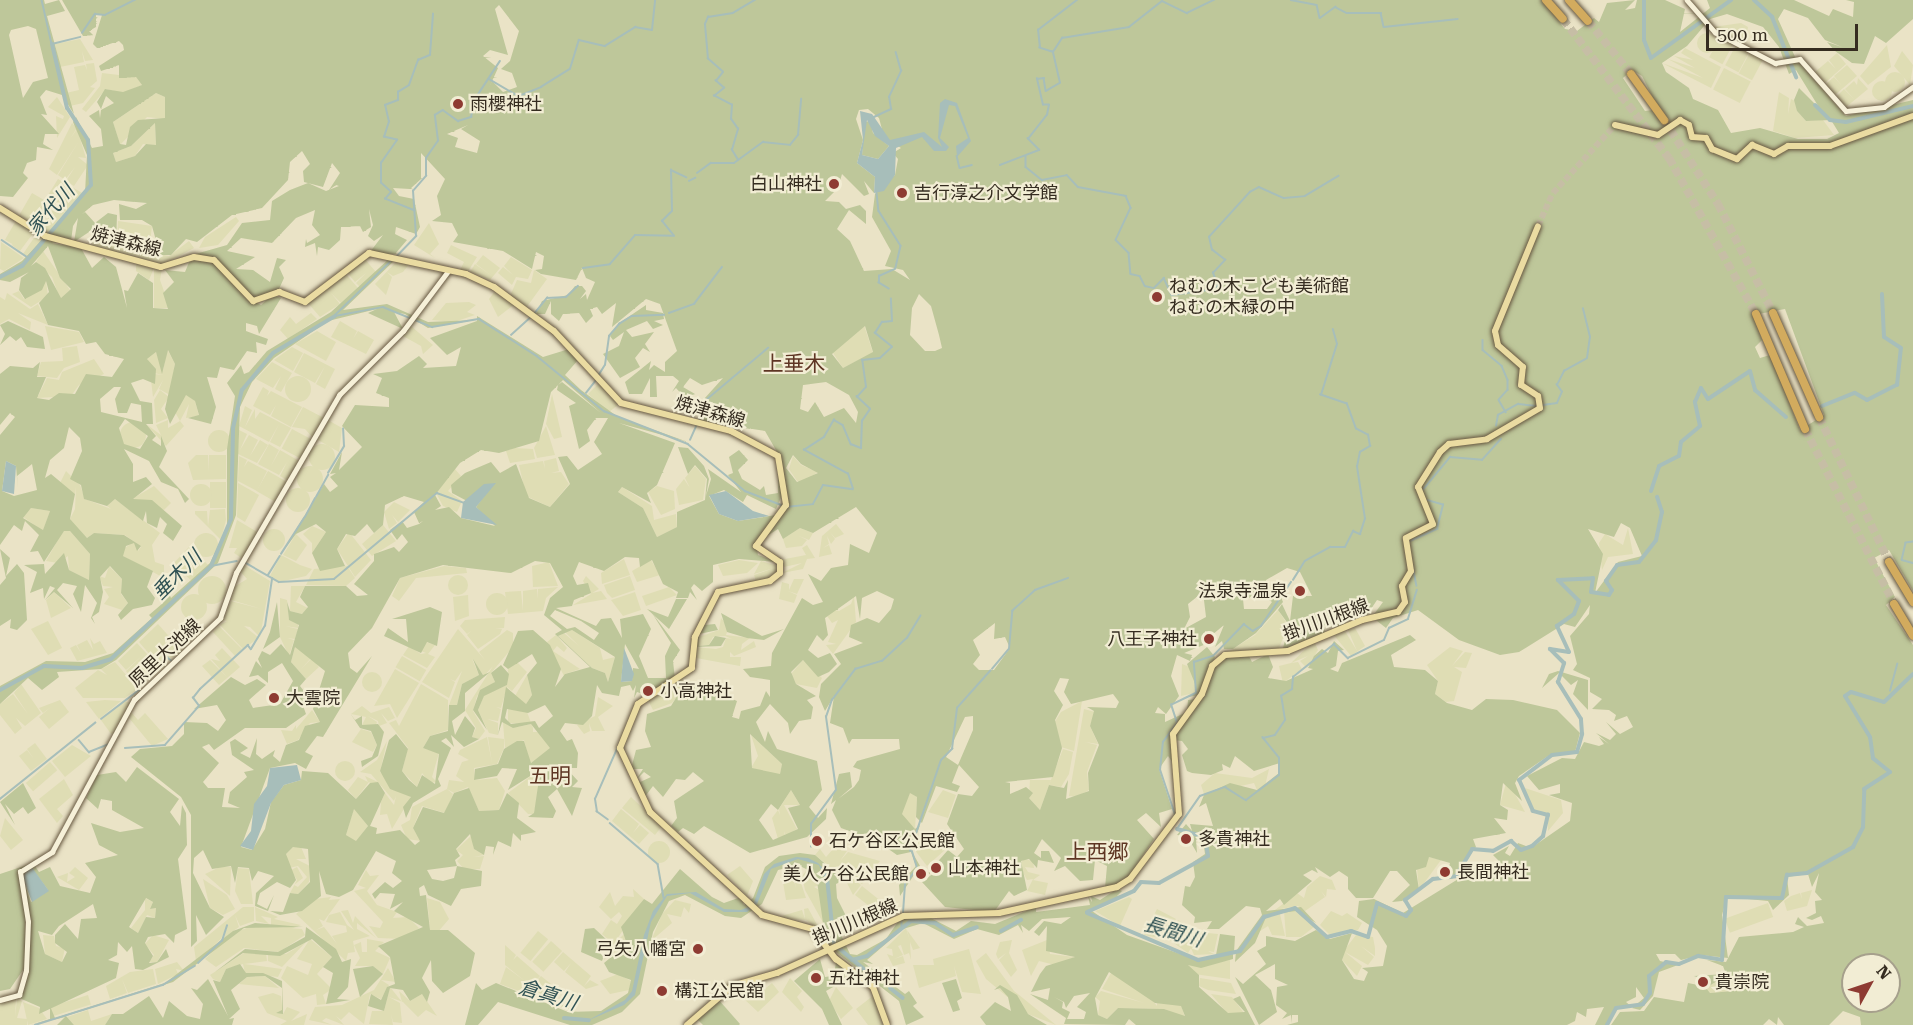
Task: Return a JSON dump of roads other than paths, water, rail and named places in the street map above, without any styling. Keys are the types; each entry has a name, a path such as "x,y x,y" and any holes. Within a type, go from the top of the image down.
{"highway":[{"path":"1546,0 1563,19"},
{"path":"1569,0 1588,21"},
{"path":"1631,74 1664,120"},
{"path":"1773,313 1819,417"},
{"path":"1756,314 1806,429"},
{"path":"1889,562 1913,602"},
{"path":"1894,604 1913,636"}],"main road":[{"path":"1687,0 1706,22 1775,63 1795,58 1850,113 1884,107 1913,87"},
{"path":"1615,124 1658,135 1680,120 1689,125 1692,137 1706,138 1712,149 1737,159 1752,146 1774,154 1788,146 1830,146 1913,116"},
{"name":"焼津森線","path":"0,208 48,237 161,267 194,257 210,259 256,301 279,292 305,302 359,257 395,257 449,270 486,282 533,315 598,376 625,405 745,436 778,456 785,507 756,542 758,552 782,565 777,578 718,592 695,637 692,668 638,704 620,747 646,807 757,910 771,920 813,928 829,949 873,987 887,1025"},
{"name":"掛川川根線","path":"687,1025 732,986 829,949 902,916 988,915 1117,887 1130,879 1176,819 1173,734 1202,694 1212,666 1225,655 1288,651 1362,620 1398,612 1405,602 1402,586 1411,571 1406,538 1433,524 1418,487 1440,453 1449,444 1487,439 1540,408 1538,396 1521,385 1523,367 1498,345 1495,331 1538,226"},
{"name":"原里大池線","path":"0,1000 19,995 26,971 28,922 20,872 52,852 134,700 220,618 237,573 339,395 414,318 449,270"}],"water":[{"path":"945,99 957,103 971,141 957,157 956,146 968,138 955,106 949,105 940,138 949,147 946,151 934,151 922,137 896,148 895,175 884,191 874,193 875,177 857,163 863,140 860,111 872,114 890,140 924,132 942,147 938,138 940,103","holes":["867,120 875,136 889,146 878,159 862,155"]},
{"path":"6,461 16,466 14,494 2,491"},
{"path":"496,483 476,507 497,525 461,518 463,502 484,484"},
{"path":"726,491 753,511 769,516 738,521 719,514 709,495"},
{"path":"624,648 634,674 632,681 621,682"},
{"path":"297,765 301,780 284,785 271,803 253,850 240,846 251,831 254,804 267,786 270,768"},
{"path":"796,857 808,858 818,863 827,873 829,890 819,865 798,859 771,869 757,904 747,912 724,912 690,893 667,896 651,922 635,995 624,1005 587,1021 625,1000 632,991 644,935 653,911 667,894 696,892 724,909 741,910 753,905 764,874 774,864"},
{"path":"31,866 49,891 32,902 22,876"}],"waterway":[{"path":"42,0 52,44 80,37"},
{"path":"82,33 95,14 105,15 135,0"},
{"path":"489,79 519,96 541,87 570,69 579,40 605,46 635,27 652,30 655,0"},
{"path":"738,160 732,150 738,129 731,119 732,105 714,96 724,88 716,81 723,72 708,59 705,24 708,17 733,13 755,0"},
{"path":"1052,52 1040,48 1038,30 1077,0"},
{"path":"1043,105 1037,79 1044,78 1046,91 1060,83 1053,52 1062,38 1129,27 1162,1 1187,13 1214,0"},
{"path":"1291,0 1317,5 1320,18 1335,7 1347,13 1381,13 1384,27 1458,19"},
{"path":"1644,0 1644,40 1651,58 1731,0"},
{"path":"1754,0 1772,17 1796,77"},
{"path":"415,211 385,199 391,192 381,183 381,163 397,140 384,137 389,122 385,105 398,100 398,92 409,85 418,60 430,55 433,14"},
{"name":"家代川","path":"0,277 22,266 91,185 88,140 67,108 52,44"},
{"path":"874,117 891,109 889,97 901,71 896,53"},
{"path":"396,257 416,236 413,191 426,176 426,158 438,141 435,115 443,110 458,121 471,117 475,99 500,61"},
{"path":"697,173 711,163 734,163 763,142 790,145 798,135 801,99"},
{"path":"1000,165 1039,150 1028,139 1047,115 1049,105 1044,105"},
{"path":"1815,105 1830,120 1846,122 1913,106"},
{"path":"957,156 960,168 972,165"},
{"path":"1026,156 1026,167 1042,180 1067,175 1078,187 1126,196 1131,208 1116,240 1129,253 1131,274 1140,276 1145,286 1154,288 1164,278 1172,295 1208,290"},
{"path":"583,268 610,264 635,235 674,236 662,221 672,211 671,170 686,177"},
{"path":"1209,290 1218,286 1213,273 1225,260 1212,250 1209,237 1250,192 1259,187 1284,198 1305,196 1338,176"},
{"path":"689,181 695,178"},
{"path":"877,193 879,211 901,246 896,268"},
{"path":"2,240 29,258"},
{"path":"335,315 392,260"},
{"path":"669,313 694,304 722,267"},
{"path":"889,289 879,283 879,276 895,269"},
{"path":"534,314 547,298 566,297 578,286"},
{"name":"長間川","path":"1822,406 1855,393 1867,400 1897,385 1901,348 1884,337 1882,294"},
{"path":"786,507 813,504 823,485 853,489 848,474 804,450 824,437 834,420 843,425 851,444 861,448 862,421 870,409 857,397 866,387 862,360 880,358 892,347 875,333 882,322 892,321 891,299"},
{"path":"335,316 383,307 432,327 479,319 537,356 604,411 688,444 745,491 782,505"},
{"path":"1543,405 1557,403 1562,392 1557,385 1564,371 1587,358 1590,337 1583,309"},
{"path":"598,376 605,365 609,336 619,324 632,316 664,315"},
{"name":"垂木川","path":"0,690 44,666 82,668 111,659 211,566 231,519 233,428 242,390 273,353 335,316"},
{"path":"511,335 531,317"},
{"path":"1293,580 1305,561 1330,547 1345,547 1353,531 1360,534 1365,519 1357,467 1360,452 1370,446 1368,435 1356,429 1347,404 1321,395 1337,344 1333,330"},
{"path":"1483,340 1483,350 1502,366 1508,380 1508,390 1499,400 1506,412"},
{"path":"699,420 706,400 768,348"},
{"name":"長間川","path":"1651,491 1659,466 1679,456 1681,442 1700,426 1695,402 1701,388 1708,399 1750,371 1755,390 1786,417"},
{"path":"586,393 596,380"},
{"path":"1496,426 1498,415 1518,404 1537,406"},
{"path":"690,440 697,424"},
{"path":"328,473 344,446 343,429"},
{"path":"1422,491 1450,457 1482,460 1501,439"},
{"path":"316,497 328,475"},
{"path":"246,563 279,582 334,579 437,493 465,503"},
{"name":"長間川","path":"1087,913 1198,960 1240,951 1264,917 1295,908 1327,937 1351,931 1368,937 1377,903 1406,916 1411,910 1405,900 1433,879 1456,876 1472,849 1493,851 1511,841 1521,850 1532,846 1543,836 1548,815 1533,811 1519,780 1552,755 1577,752 1582,734 1581,719 1558,682 1564,663 1550,649 1569,652 1557,626 1574,614 1579,601 1558,580 1593,578 1591,592 1609,595 1612,590 1606,581 1617,565 1639,562 1656,540 1662,512 1657,497"},
{"path":"305,517 315,498"},
{"path":"1410,541 1437,529 1443,505 1426,500"},
{"path":"281,554 304,518"},
{"path":"1913,542 1906,543 1902,560 1913,563"},
{"path":"268,575 280,556"},
{"path":"211,566 237,561"},
{"path":"1413,566 1417,586"},
{"path":"992,669 1009,649 1012,611 1035,590 1068,578"},
{"path":"125,748 165,745 199,706 193,698 200,689 248,645 251,649 265,626 272,579"},
{"path":"1214,655 1244,624 1253,631 1261,626 1291,582"},
{"path":"1177,829 1200,796 1225,787 1246,800 1279,775 1279,758 1263,738 1275,735 1285,720 1281,696 1292,689 1293,677 1334,644 1348,658 1384,640 1389,628 1408,619 1417,590"},
{"path":"811,847 811,824 836,790 826,717 832,700 855,669 882,661 907,638 920,616"},
{"path":"1175,815 1160,770 1163,742 1177,723 1171,705 1196,693 1194,662 1213,656"},
{"path":"101,719 139,690 139,684 167,657 172,661"},
{"path":"1890,691 1897,664"},
{"path":"910,851 941,760 952,749 957,708 990,671"},
{"path":"1607,1025 1616,1008 1643,1004 1650,993 1649,976 1666,962 1679,964 1698,956 1722,960 1726,897 1782,898 1787,875 1807,873 1853,847 1863,827 1864,789 1890,772 1873,758 1870,737 1845,696 1851,692 1884,702 1913,674"},
{"path":"0,799 95,723"},
{"path":"79,740 89,752 109,744"},
{"path":"608,820 597,812 595,799 617,749"},
{"path":"610,823 658,864 664,897"},
{"path":"1087,912 1134,891 1141,882 1159,883 1208,856 1205,837 1177,829"},
{"path":"907,882 917,868 912,852"},
{"name":"倉真川","path":"827,878 834,944 866,971"},
{"path":"903,913 905,884"},
{"path":"1001,931 1021,920"},
{"path":"902,921 902,926"},
{"path":"852,960 867,956 911,921 935,923 953,935 977,927"},
{"path":"198,963 222,941 227,926"},
{"path":"35,1025 163,985 195,966"},
{"name":"倉真川","path":"890,988 903,998"},
{"name":"倉真川","path":"564,1018 589,1020"}],"tunnel":[{"path":"1563,19 1669,158 1756,314"},
{"path":"1588,21 1631,74"},
{"path":"1664,120 1718,204 1773,313"},
{"path":"1538,226 1553,193 1615,125"},
{"path":"1819,417 1889,562"},
{"path":"1805,429 1894,604"}],"place":[{"name":"雨櫻神社","path":"458,104"},
{"name":"白山神社","path":"834,184"},
{"name":"吉行淳之介文学館","path":"902,193"},
{"name":"ねむの木こども美術館 ねむの木緑の中","path":"1157,297"},
{"name":"法泉寺温泉","path":"1300,591"},
{"name":"八王子神社","path":"1209,639"},
{"name":"小高神社","path":"648,691"},
{"name":"大雲院","path":"274,698"},
{"name":"多貴神社","path":"1186,839"},
{"name":"石ケ谷区公民館","path":"817,841"},
{"name":"山本神社","path":"936,868"},
{"name":"長間神社","path":"1445,872"},
{"name":"美人ケ谷公民館","path":"921,874"},
{"name":"弓矢八幡宮","path":"698,949"},
{"name":"五社神社","path":"816,978"},
{"name":"貴崇院","path":"1703,982"},
{"name":"構江公民舘","path":"662,991"}],"district":[{"name":"上垂木","path":"794,364"},
{"name":"五明","path":"550,776"},
{"name":"上西郷","path":"1097,852"}]}
